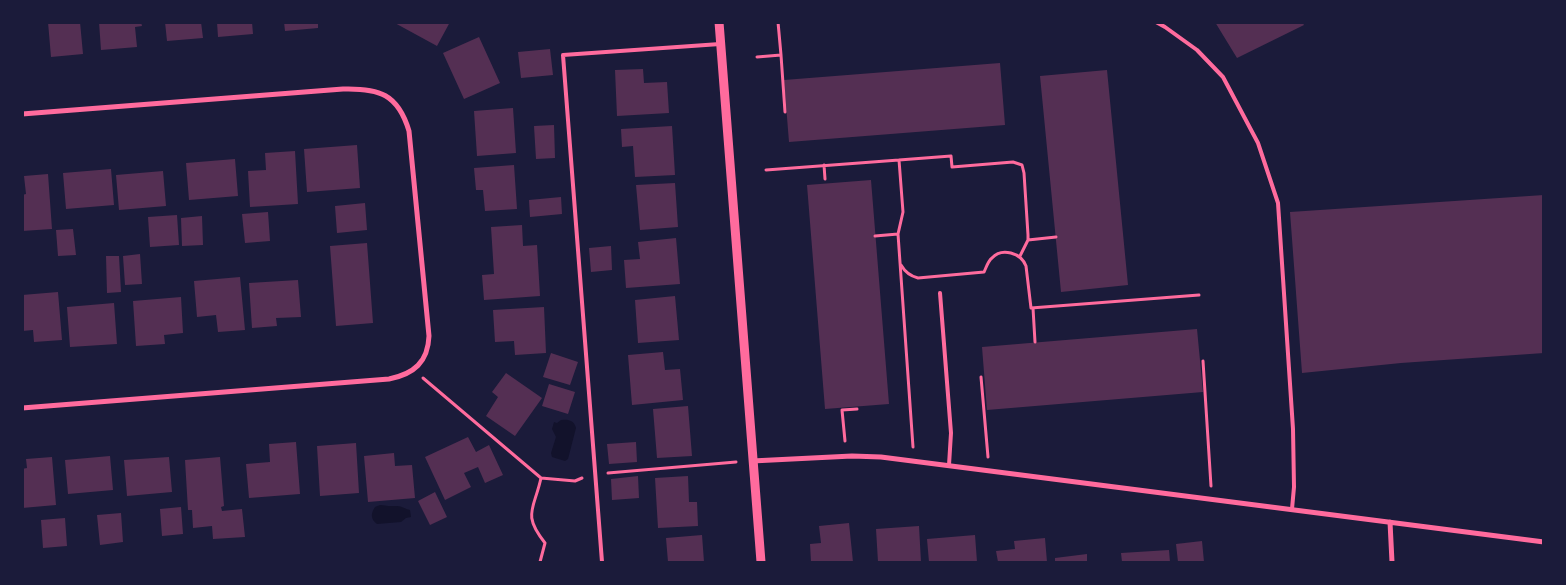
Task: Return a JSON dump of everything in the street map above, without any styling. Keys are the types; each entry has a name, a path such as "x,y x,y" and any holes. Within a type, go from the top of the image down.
{"street":[{"path":"719,22 760,562"},
{"path":"22,114 343,89 376,91 386,96 395,103 401,112 406,121 411,140 428,336 428,350 419,365 398,377 376,381 22,408"},
{"path":"752,461 881,457 1544,542"},
{"path":"1390,522 1392,562"}],"lane":[{"path":"1156,22 1197,50 1223,77 1258,143 1278,203 1293,429 1294,487 1292,509"},
{"path":"602,562 564,55 720,44"},
{"path":"940,293 951,433 949,465"}],"path":[{"path":"778,22 785,112"},
{"path":"757,57 781,55"},
{"path":"766,170 951,156 952,167 1019,162 1024,173 1028,240 1020,256"},
{"path":"899,160 903,212 898,234 914,461"},
{"path":"824,165 825,179"},
{"path":"876,236 898,234"},
{"path":"1028,240 1056,238"},
{"path":"900,264 907,273 918,278 984,272 992,258 998,254 1013,253 1020,256 1026,266 1030,308 1033,308 1035,342"},
{"path":"1033,308 1199,295"},
{"path":"1203,360 1212,499"},
{"path":"413,370 541,478 575,481 595,474 752,461"},
{"path":"981,377 989,470"},
{"path":"846,457 842,410 857,409"},
{"path":"540,562 545,543 534,528 531,508 538,492 541,478"}],"shaded area":[{"path":"561,420 574,423 576,428 568,459 565,461 552,457 551,453 556,437 552,429 554,422 557,423"},
{"path":"380,505 399,506 410,510 411,517 401,522 377,524 372,518 372,514 375,507"}],"building":[{"path":"48,22 80,22 83,54 51,57"},
{"path":"99,22 141,22 142,26 135,27 137,47 101,50"},
{"path":"165,22 201,22 203,38 167,41"},
{"path":"217,22 252,22 253,34 218,37"},
{"path":"284,22 318,22 318,28 285,31"},
{"path":"393,22 450,22 437,46"},
{"path":"1215,22 1302,22 1304,25 1237,58"},
{"path":"479,37 500,83 464,99 443,53"},
{"path":"550,49 553,75 521,78 518,52"},
{"path":"1000,63 1005,125 789,142 784,80"},
{"path":"643,69 644,83 667,82 669,113 617,116 615,70"},
{"path":"1107,70 1128,285 1061,292 1040,76"},
{"path":"513,108 516,153 477,156 474,111"},
{"path":"554,125 555,158 536,159 534,126"},
{"path":"672,126 675,175 635,177 633,146 622,147 621,129"},
{"path":"357,145 360,188 307,192 304,149"},
{"path":"295,151 298,204 250,207 248,171 266,170 265,153"},
{"path":"235,159 238,196 189,200 186,163"},
{"path":"514,165 517,209 485,211 483,190 476,190 474,168"},
{"path":"111,169 114,205 66,209 63,173"},
{"path":"163,171 166,206 119,210 116,175"},
{"path":"48,174 52,229 22,231 22,195 26,194 24,176"},
{"path":"871,180 889,404 825,409 807,185"},
{"path":"675,183 678,227 640,230 636,185"},
{"path":"1544,195 1544,353 1401,363 1302,373 1290,212"},
{"path":"561,197 562,214 530,217 529,200"},
{"path":"365,203 367,230 337,233 335,206"},
{"path":"268,212 270,241 245,243 242,214"},
{"path":"177,215 179,245 150,247 148,217"},
{"path":"202,216 203,245 182,246 181,218"},
{"path":"522,225 523,246 537,245 540,296 484,300 482,275 494,274 491,227"},
{"path":"73,229 76,255 58,256 56,230"},
{"path":"676,238 680,284 626,288 624,260 640,259 638,242"},
{"path":"367,243 373,323 336,326 330,246"},
{"path":"611,246 612,270 591,272 589,248"},
{"path":"140,254 142,284 125,285 123,256"},
{"path":"106,256 119,256 121,292 107,293"},
{"path":"240,277 245,330 218,332 216,315 197,317 194,281"},
{"path":"298,280 301,317 276,318 277,326 252,328 249,283"},
{"path":"58,292 62,340 34,342 33,330 22,331 22,295"},
{"path":"675,296 679,340 638,343 635,300"},
{"path":"181,297 183,333 164,335 165,344 136,346 133,301"},
{"path":"114,303 117,344 70,347 67,307"},
{"path":"544,307 546,353 515,355 514,341 495,342 493,310"},
{"path":"1197,329 1203,392 987,410 982,347"},
{"path":"663,352 665,370 680,369 683,400 632,405 628,355"},
{"path":"551,353 578,362 570,385 543,377"},
{"path":"506,373 542,398 515,436 486,416 498,397 492,392"},
{"path":"549,384 575,392 568,414 542,406"},
{"path":"688,406 692,456 657,458 653,409"},
{"path":"468,437 476,452 489,445 503,475 485,483 478,467 464,473 471,487 445,500 425,457"},
{"path":"296,442 300,494 249,498 246,464 270,462 269,444"},
{"path":"636,442 637,462 609,464 607,444"},
{"path":"356,443 359,493 320,496 317,446"},
{"path":"394,453 395,466 412,465 415,498 368,502 364,456"},
{"path":"110,456 113,490 68,494 65,460"},
{"path":"52,457 56,505 22,508 22,469 27,468 26,459"},
{"path":"169,457 172,492 127,496 124,460"},
{"path":"220,457 224,506 221,507 222,511 242,509 245,537 213,539 212,526 193,528 192,510 188,510 185,460"},
{"path":"638,476 639,498 612,500 611,479"},
{"path":"688,476 689,502 697,502 698,526 658,528 655,478"},
{"path":"435,492 447,517 430,525 418,501"},
{"path":"181,507 183,534 162,536 160,509"},
{"path":"121,513 123,542 100,545 97,515"},
{"path":"65,518 67,546 43,548 41,520"},
{"path":"849,523 853,562 811,562 810,544 821,543 819,526"},
{"path":"919,526 921,562 878,562 876,529"},
{"path":"702,535 704,562 668,562 666,538"},
{"path":"975,535 977,562 929,562 927,539"},
{"path":"1045,538 1047,562 998,562 996,551 1015,549 1014,541"},
{"path":"1202,541 1204,562 1178,562 1176,544"},
{"path":"1169,550 1170,562 1122,562 1121,553"},
{"path":"1087,554 1087,562 1055,562 1055,558"}]}
